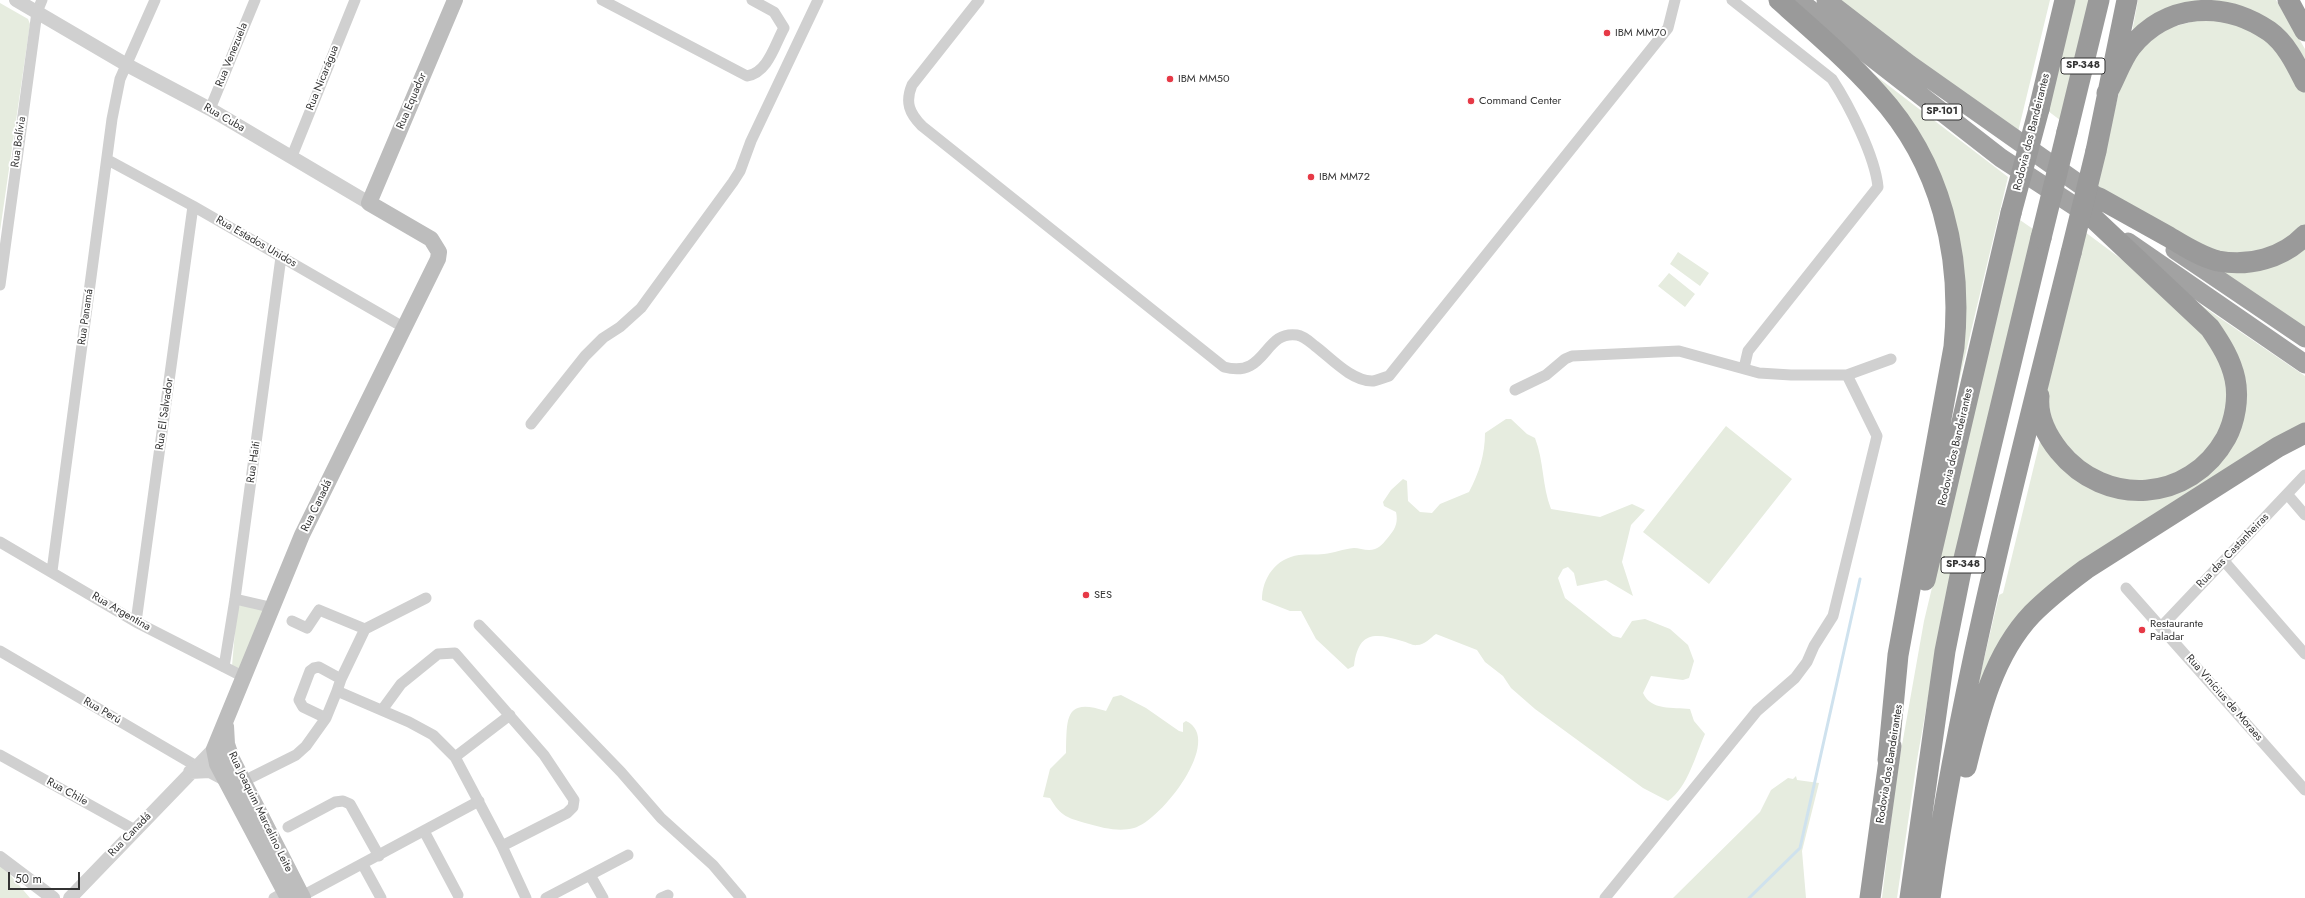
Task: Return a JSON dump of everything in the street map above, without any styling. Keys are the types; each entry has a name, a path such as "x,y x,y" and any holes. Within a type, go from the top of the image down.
{"highway":[{"path":"1779,0 1841,55 1878,94 1898,119 1913,142 1932,180 1952,247 1957,296 1954,347 1898,655 1888,760"},
{"name":"SP-101","path":"1798,0 2001,158 2096,208 2305,338"},
{"name":"SP-101","path":"1826,0 2096,208 2305,364"},
{"name":"Rodovia dos Bandeirantes","path":"1870,898 1888,760 1928,563 2011,213 2039,109 2065,0"},
{"name":"SP-348","path":"1910,898 1945,651 1961,571 2099,0"},
{"path":"1930,898 1940,829 1988,593 2096,151 2127,0"},
{"path":"2288,0 2305,31"},
{"path":"2108,93 2130,48 2156,24 2178,14 2197,9 2213,8 2233,11 2270,31 2294,60 2305,82"},
{"path":"2096,208 2217,261 2238,263 2259,261 2281,254 2305,235"},
{"path":"2045,357 2038,403 2046,432 2067,460 2084,474 2106,484 2126,490 2151,490 2172,485 2192,477 2220,448 2230,430 2235,413 2235,380 2229,361 2219,341 2210,328 2096,208"},
{"path":"1934,898 1974,732 1996,668 2013,640 2032,615 2057,591 2086,569 2278,447 2305,433"}],"main road":[{"name":"Rua Equador","path":"369,203 455,0"},
{"name":"Rua Cuba","path":"369,203 431,239"},
{"name":"Rua Canadá","path":"214,749 274,608 302,535 403,327 438,259 439,252 431,239"},
{"name":"Rua Joaquim Marcelino Leite","path":"226,723 227,744 244,781 290,897"},
{"name":"Rua Joaquim Marcelino Leite","path":"214,749 217,764 290,897"}],"street":[{"name":"Rua Cuba","path":"16,0 39,6 128,65 210,109 292,156 369,203"},
{"name":"Rua Panamá","path":"52,571 108,160 112,119 120,80 128,65 155,0"},
{"name":"Rua Venezuela","path":"210,109 255,0"},
{"name":"Rua Nicarágua","path":"292,156 355,0"},
{"path":"602,0 747,76 756,75 762,70 784,28 774,12 752,0"},
{"path":"531,424 585,356 641,308 733,182 740,170 751,141 818,0"},
{"path":"979,0 912,86 907,100 909,110 922,126 1224,367 1246,369 1254,365 1272,343 1289,335 1297,335 1306,339 1352,374 1372,381 1389,376 1668,28 1675,0"},
{"path":"1732,0 1832,79 1844,97 1874,166 1878,187 1748,351 1744,368"},
{"name":"Rua Bolívia","path":"0,285 39,6"},
{"name":"Rua Estados Unidos","path":"108,160 193,206 403,327"},
{"name":"Rua El Salvador","path":"136,622 193,206"},
{"name":"Rua Haiti","path":"224,667 235,599 281,257"},
{"path":"1515,390 1546,375 1565,359 1572,356 1679,351 1758,373 1791,375 1847,375 1891,359"},
{"path":"1605,898 1757,711 1795,678 1807,662 1814,646 1833,616 1877,436 1847,375"},
{"name":"Rua das Castanheiras","path":"2160,627 2305,475"},
{"path":"2287,494 2305,515"},
{"name":"Rua Argentina","path":"0,542 52,571 136,622 244,677"},
{"path":"2224,561 2305,654"},
{"name":"Rua Vinícius de Moraes","path":"2126,588 2305,790"},
{"path":"244,781 296,755 306,746 326,718 341,679 365,629 426,598"},
{"path":"235,599 274,608"},
{"path":"292,621 307,628 319,610 365,629"},
{"path":"479,625 621,772 661,818 713,865 741,898"},
{"name":"Rua Perú","path":"0,651 197,769"},
{"path":"382,710 401,684 438,654 446,652 455,653 510,715 544,756 574,800 573,807 567,813 502,846"},
{"path":"326,718 303,707 298,700 310,671 314,668 319,668 341,679"},
{"path":"337,691 382,710 433,735 455,757 502,846 526,898"},
{"path":"455,757 510,715"},
{"name":"Rua Canadá","path":"70,898 135,830 197,769 214,749"},
{"name":"Rua Chile","path":"0,755 135,830"},
{"path":"197,769 225,778"},
{"path":"288,827 335,802 344,800 350,804 379,856"},
{"path":"290,897 363,865 479,801"},
{"path":"424,831 458,895"},
{"path":"550,897 628,855"},
{"path":"0,858 53,898"},
{"path":"363,865 380,898"},
{"path":"590,875 603,898"}],"shaded area":[{"path":"1840,0 2050,0 2017,136"},
{"path":"2074,0 2090,0 2060,120 2048,111"},
{"path":"2138,0 2276,0 2305,49 2305,71 2240,9 2131,38"},
{"path":"0,3 28,19 30,24 0,231"},
{"path":"2189,14 2250,24 2294,69 2305,93 2305,228 2269,254 2219,255 2095,187 2125,69 2132,54"},
{"path":"1846,53 2008,177 1948,427 1948,214"},
{"path":"2020,220 2033,229 1940,630 1917,760 1897,898 1882,898 1896,779 1924,621"},
{"path":"2085,232 2144,276 2209,338 2227,380 2227,416 2200,462 2148,484 2095,474 2050,427 2046,394"},
{"path":"2305,242 2305,333 2199,260"},
{"path":"1678,252 1709,273 1700,286 1670,264"},
{"path":"1669,273 1695,294 1685,307 1658,286"},
{"path":"2173,286 2305,376 2305,429 2078,567 1978,685 1999,595 2003,593 2042,433 2098,486 2196,480 2241,386"},
{"path":"1506,419 1511,419 1527,434 1535,438 1551,509 1600,517 1632,504 1645,510 1631,525 1622,562 1633,596 1606,580 1577,586 1574,573 1568,567 1563,569 1558,578 1565,598 1613,636 1621,638 1632,621 1645,619 1670,629 1688,645 1694,661 1689,678 1683,680 1651,676 1643,693 1651,703 1663,707 1690,709 1694,721 1705,734 1686,779 1681,788 1668,801 1643,788 1535,709 1511,688 1503,676 1485,662 1477,650 1436,634 1420,645 1383,636 1369,637 1359,646 1354,666 1348,669 1316,639 1301,611 1290,611 1262,600 1268,577 1272,570 1284,560 1299,555 1324,554 1354,548 1372,550 1381,545 1394,530 1397,518 1396,512 1384,506 1383,502 1391,490 1403,479 1407,481 1408,501 1420,512 1432,513 1440,504 1469,492 1481,464 1485,433"},
{"path":"1726,426 1792,479 1709,584 1643,532"},
{"path":"241,605 265,610 243,671 232,666 237,608"},
{"path":"1121,695 1146,708 1179,731 1183,732 1183,723 1186,721 1196,730 1198,744 1194,761 1185,779 1173,796 1146,822 1134,828 1123,830 1100,827 1070,818 1058,809 1050,798 1043,797 1050,769 1066,753 1068,721 1071,714 1075,709 1082,707 1092,707 1106,711 1113,697"},
{"path":"1796,776 1797,780 1819,783 1802,851 1806,898 1673,898 1760,812 1771,790 1788,778 1793,779"},
{"path":"0,863 30,898 0,898"}],"waterway":[{"path":"1749,898 1800,848 1860,579"}],"place":[{"name":"IBM MM70","path":"1607,33"},
{"name":"IBM MM50","path":"1170,79"},
{"name":"Command Center","path":"1471,101"},
{"name":"IBM MM72","path":"1311,177"},
{"name":"SES","path":"1086,595"},
{"name":"Restaurante Paladar","path":"2142,630"}]}
